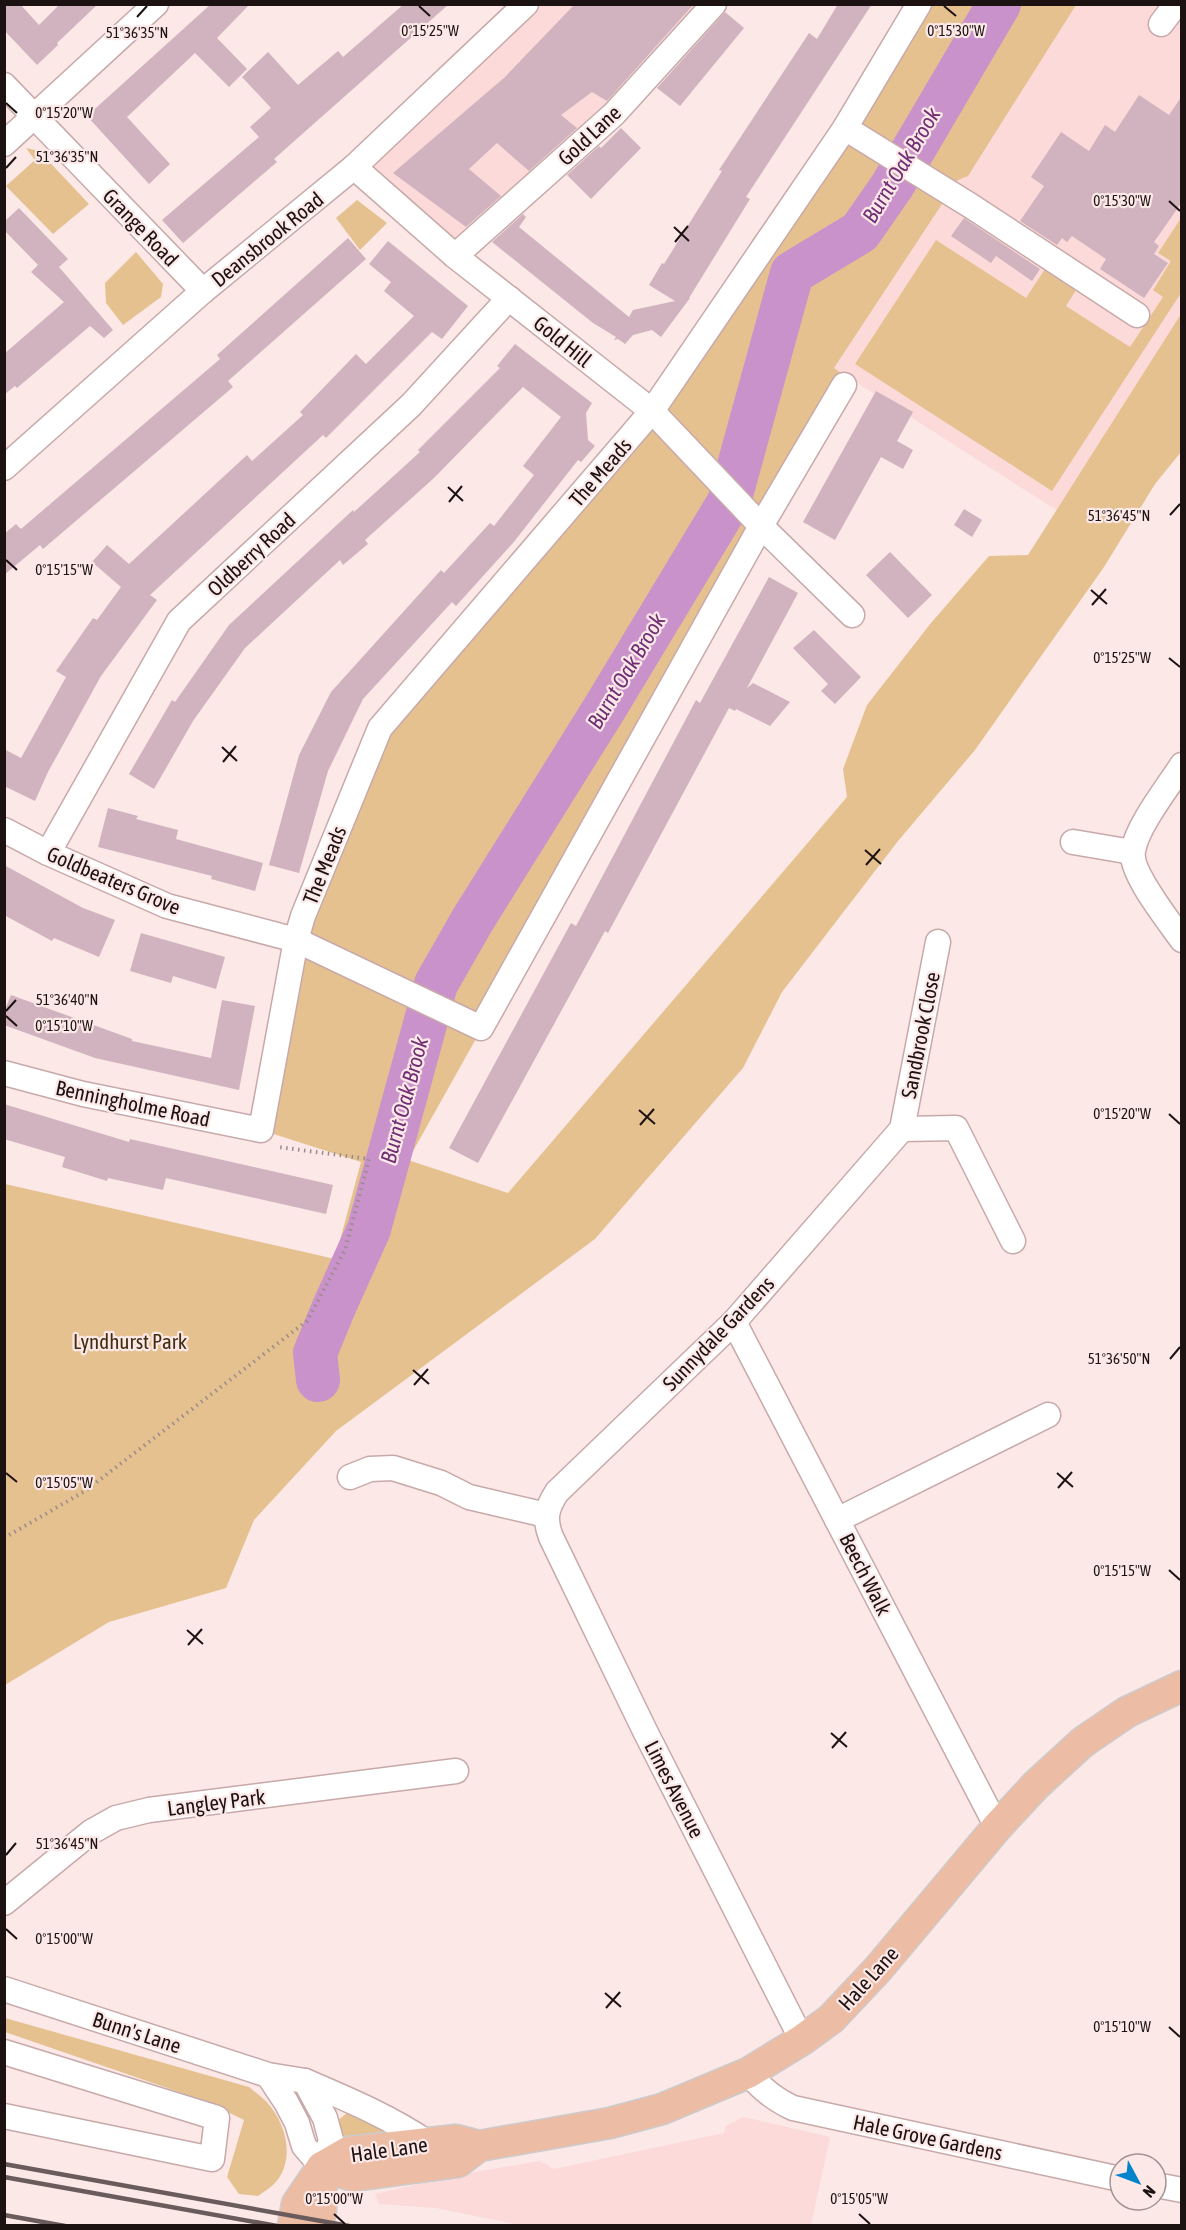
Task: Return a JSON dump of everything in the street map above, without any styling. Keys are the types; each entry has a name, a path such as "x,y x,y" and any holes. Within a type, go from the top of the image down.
{"main road":[{"name":"Hale Lane","path":"322,2167 348,2152 456,2140 479,2146 610,2123 662,2109 748,2073 831,2019 878,1969 997,1827 1036,1785 1083,1743 1127,1712 1182,1686"},
{"name":"Hale Lane","path":"322,2167 354,2176 458,2162 479,2146"},
{"path":"293,2226 297,2204 322,2167"},
{"path":"318,2226 321,2210 322,2167"}],"street":[{"path":"4,144 156,4"},
{"name":"Deansbrook Road","path":"4,468 203,291 354,167 526,4"},
{"name":"Gold Lane","path":"455,256 614,114 714,4"},
{"name":"The Meads","path":"261,1130 296,940 303,916 380,728 652,411 845,128 920,4"},
{"path":"1161,24 1176,4"},
{"name":"Grange Road","path":"4,85 203,291"},
{"path":"845,128 962,200 1137,315"},
{"name":"Gold Hill","path":"354,167 455,256 652,411 761,526"},
{"name":"Oldberry Road","path":"48,853 179,621 411,405 509,298"},
{"path":"296,940 481,1028 761,526 844,385"},
{"path":"761,526 852,615"},
{"path":"1182,765 1141,829 1132,852 1138,876 1182,940"},
{"name":"Goldbeaters Grove","path":"4,831 167,906 296,940"},
{"path":"1073,842 1132,852"},
{"name":"Sandbrook Close","path":"902,1129 938,942"},
{"name":"Benningholme Road","path":"4,1073 82,1094 261,1130"},
{"path":"902,1129 956,1128 1013,1241"},
{"name":"Sunnydale Gardens","path":"548,1526 549,1505 556,1492 734,1322 902,1129"},
{"name":"Beech Walk","path":"734,1322 997,1827"},
{"path":"837,1520 1048,1415"},
{"path":"350,1477 370,1469 393,1468 441,1483 469,1497 548,1526"},
{"name":"Limes Avenue","path":"548,1526 645,1731 802,2040"},
{"name":"Langley Park","path":"4,1903 91,1832 116,1818 149,1810 456,1771"},
{"name":"Bunn's Lane","path":"4,1989 268,2075 305,2081 355,2103 412,2132 428,2143"},
{"path":"4,2052 217,2118 212,2159 4,2116"},
{"name":"Hale Grove Gardens","path":"748,2073 760,2088 776,2100 793,2108 1108,2176"},
{"path":"268,2075 297,2123 304,2146 322,2167 332,2140 325,2118 305,2081"}],"path":[{"path":"4,1538 85,1491 307,1321 345,1250 369,1159 274,1146 261,1130"}],"shaded area":[{"path":"526,5 714,5 455,256 354,167"},
{"path":"1074,5 1181,5 1181,314 1058,511 834,368"},
{"path":"743,2117 830,2137 811,2225 520,2225 436,2208 379,2204 375,2194 457,2175 540,2161 554,2169 724,2133 726,2126"}],"green space":[{"name":"Lyndhurst Park","path":"919,5 1076,5 968,176 958,180 834,368 847,377 408,1160 508,1193 847,797 843,769 867,705 931,623 989,556 1028,555 1181,314 1181,452 1155,484 1104,567 975,750 898,841 782,992 743,1068 595,1239 336,1431 254,1520 226,1588 109,1622 5,1685 5,1184 335,1259 361,1162 258,1129 296,940 380,728 652,411"},
{"path":"26,148 39,151 89,204 53,234 6,186 35,160"},
{"path":"357,200 387,223 360,250 336,218"},
{"path":"1181,218 1181,293 1052,491 855,364 936,240 1026,298 1047,266 1078,287 1066,306 1130,347 1163,297 1153,290 1171,261 1158,253"},
{"path":"136,252 163,284 161,297 123,325 106,303 105,283"},
{"path":"5,2018 249,2087 268,2103 285,2135 286,2157 280,2176 258,2196 239,2194 227,2177 244,2120 205,2101 5,2032"},
{"path":"351,2110 397,2134 350,2141 343,2136 337,2121"}],"building":[{"path":"4,4 20,4 39,25 60,4 98,4 37,65 4,30"},
{"path":"211,4 250,4 217,38 247,69 229,87 195,53 127,117 170,164 149,184 87,116"},
{"path":"404,4 449,4 274,159 277,162 183,243 162,220 259,137 250,127 271,108 242,77 268,52 298,85 338,51 343,57"},
{"path":"575,4 694,4 607,101 592,92 561,115 577,128 529,171 497,143 469,169 501,196 466,227 393,173 505,77"},
{"path":"838,4 872,4 746,197 750,199 690,298 661,337 652,330 633,335 625,344 618,339 614,340 616,337 593,323 492,242 523,214 526,217 519,227 629,317 633,310 675,301 649,285 722,171 719,170 809,33 817,39"},
{"path":"725,12 744,28 680,106 657,88"},
{"path":"1139,95 1169,115 1182,96 1182,202 1154,242 1159,246 1154,254 1168,263 1144,298 1100,269 1106,259 1072,236 1067,242 1062,238 1057,245 1020,221 1044,186 1031,177 1061,132 1089,151 1105,125 1115,132"},
{"path":"621,128 641,148 591,199 567,175 599,146 601,148"},
{"path":"19,208 68,259 59,267 113,330 104,338 90,326 17,388 15,386 4,395 4,354 64,302 31,272 38,265 4,230 4,222"},
{"path":"964,218 1040,269 1032,281 996,256 991,263 951,236"},
{"path":"348,238 366,259 228,381 233,387 43,549 40,545 4,575 4,534 16,524 21,529 220,359 217,355"},
{"path":"388,241 468,306 442,339 432,332 326,438 323,435 150,595 157,600 101,676 48,772 35,801 4,786 4,749 21,758 66,677 56,671 93,618 97,620 121,587 92,562 107,545 129,564 247,455 252,461 303,415 300,412 356,354 366,364 414,316 384,291 391,282 369,264"},
{"path":"515,344 592,403 586,413 588,440 595,446 581,462 578,460 513,543 456,606 452,602 363,699 328,771 299,873 269,865 299,755 331,692 441,570 444,573 490,523 494,526 534,475 523,466 561,417 523,387 434,478 365,540 368,544 343,565 340,560 245,648 193,721 154,789 129,774 172,700 175,702 229,625 353,510 354,512 420,452 418,450 500,368 497,366"},
{"path":"876,391 913,412 897,441 913,450 903,469 881,457 835,540 803,522"},
{"path":"964,509 982,520 972,537 954,525"},
{"path":"890,552 932,595 908,618 866,575"},
{"path":"769,577 798,593 747,688 753,683 790,702 770,726 736,709 735,711 729,708 608,933 605,931 478,1163 449,1148 571,923 576,926 696,700 700,703"},
{"path":"814,630 861,677 835,704 821,691 828,684 793,648"},
{"path":"108,808 138,816 136,819 178,830 176,839 263,863 255,891 211,879 212,876 98,847"},
{"path":"4,865 83,908 115,920 99,957 54,938 52,941 4,915"},
{"path":"141,933 225,957 216,989 173,976 171,983 130,971"},
{"path":"11,995 132,1039 132,1041 211,1058 222,1000 255,1006 239,1090 95,1058 4,1025 4,1012"},
{"path":"4,1104 129,1142 130,1139 333,1185 326,1214 166,1178 163,1190 108,1178 107,1181 62,1167 65,1157 4,1139"}],"waterway":[{"name":"Burnt Oak Brook","path":"318,1380 315,1353 369,1229 436,984 472,921 606,706 729,502 792,273 860,232 892,186 999,4"}],"railway":[{"path":"4,2164 349,2226"},
{"path":"4,2177 277,2226"},
{"path":"4,2215 65,2226"}]}
